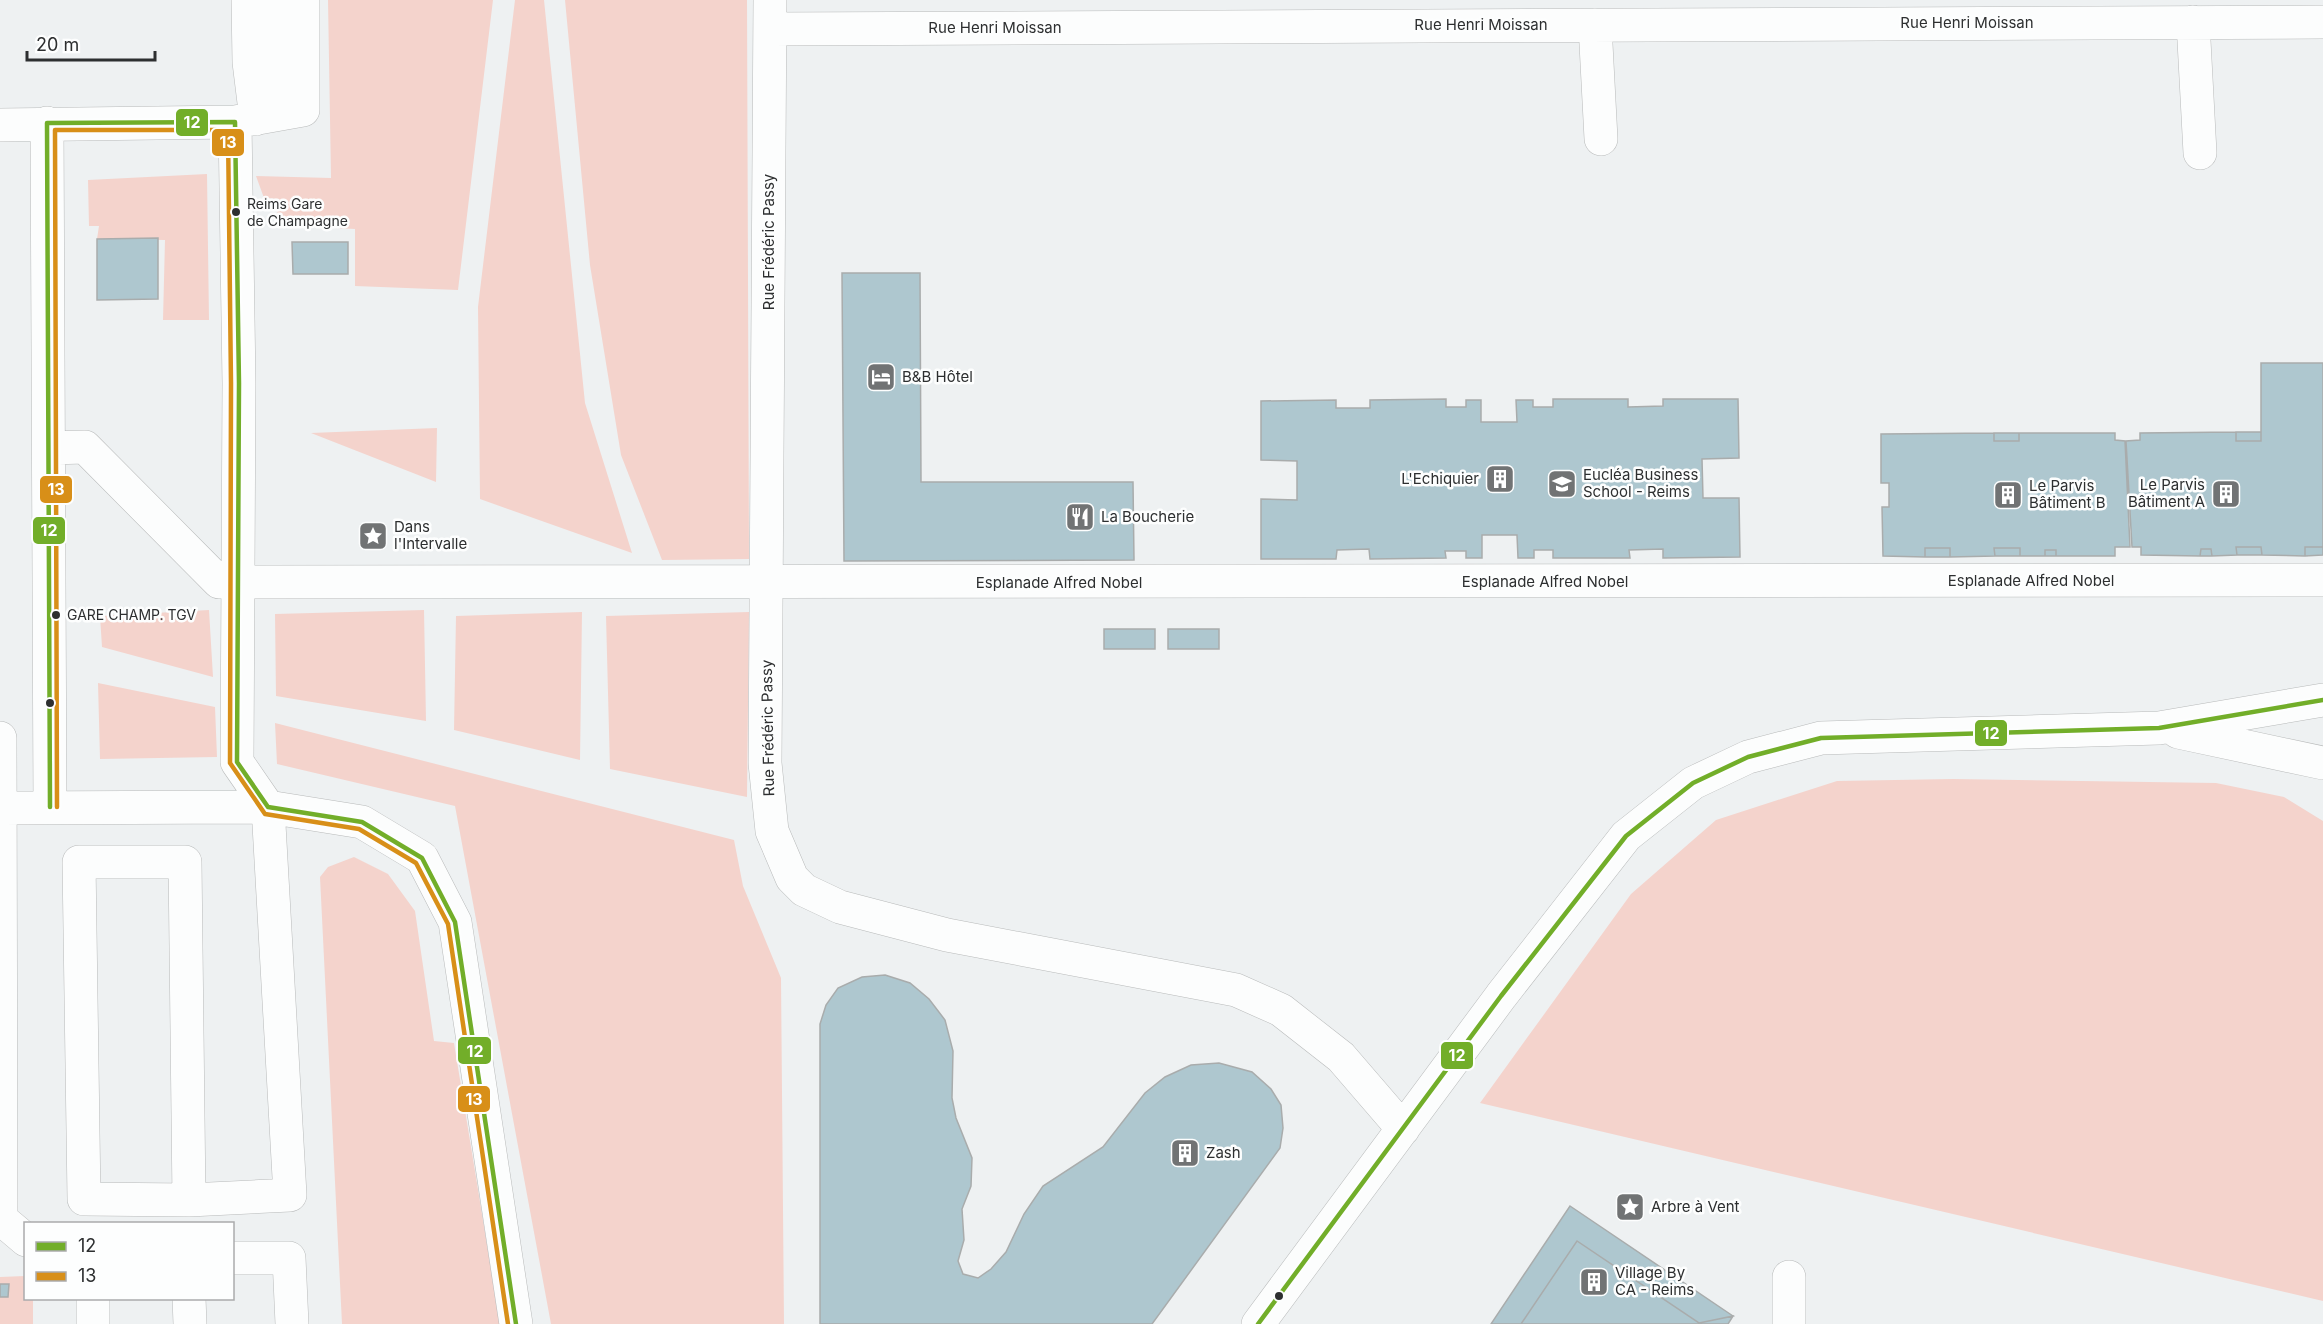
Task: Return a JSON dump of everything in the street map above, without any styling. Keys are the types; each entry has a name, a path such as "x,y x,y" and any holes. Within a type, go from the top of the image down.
{"street":[{"path":"248,0 249,62 254,119"},
{"path":"189,1200 185,862 80,862 84,1199 189,1200 290,1195 268,807 237,762 239,583 254,119 272,0"},
{"path":"0,125 254,119 303,110 305,64 303,0"},
{"path":"305,64 319,0"},
{"name":"Rue Henri Moissan","path":"770,14 1595,25 2323,22"},
{"name":"Rue Frédéric Passy","path":"770,14 768,584 765,763 772,831 792,878 804,890 840,907 947,934 1236,990 1281,1010 1341,1057 1403,1129"},
{"path":"2193,22 2200,153"},
{"path":"1595,25 1601,139"},
{"path":"47,123 50,807"},
{"name":"Esplanade Alfred Nobel","path":"48,448 85,447 219,582 596,581 768,584 2323,580"},
{"path":"1258,1324 1626,836 1693,783 1748,757 1821,738 2158,728 2323,700"},
{"path":"2158,728 2323,763"},
{"path":"0,738 1,1220 24,1238"},
{"path":"0,808 268,807 362,822 422,858 455,922 516,1324"},
{"path":"234,1258 289,1258 292,1324"},
{"path":"1789,1277 1789,1324"},
{"path":"93,1300 93,1324"},
{"path":"189,1300 190,1324"}],"shaded area":[{"path":"328,0 493,0 458,290 355,286 355,229 276,225 279,199 264,198 256,176 331,178"},
{"path":"515,0 544,0 585,403 632,553 480,499 478,307"},
{"path":"565,0 747,0 749,559 662,560 621,455 590,265"},
{"path":"207,174 209,320 163,320 165,240 97,239 99,226 89,226 88,180"},
{"path":"437,428 436,482 311,433"},
{"path":"209,610 213,677 102,647 100,616"},
{"path":"424,610 426,721 276,696 275,614"},
{"path":"582,612 580,760 454,730 456,616"},
{"path":"749,612 747,797 610,769 606,616"},
{"path":"98,683 215,707 217,757 100,759"},
{"path":"275,723 734,840 743,886 781,978 784,1324 551,1324 455,806 277,764"},
{"path":"1953,779 2216,783 2284,797 2323,821 2323,1301 1480,1103 1631,894 1716,820 1837,781"},
{"path":"354,857 388,874 415,911 434,1041 454,1043 500,1324 342,1324 320,877 328,867"},
{"path":"24,1276 24,1300 33,1300 33,1324 0,1324 0,1277"}],"building":[{"path":"158,238 158,299 97,300 97,239"},
{"path":"292,242 348,242 348,274 293,274"},
{"name":"B&B Hôtel","path":"842,273 920,273 921,482 1133,482 1134,560 844,561"},
{"name":"Le Parvis Bâtiment A","path":"2261,363 2323,363 2323,547 2305,547 2305,556 2262,555 2261,547 2236,547 2237,555 2212,556 2211,549 2201,549 2200,556 2141,555 2141,547 2132,547 2126,441 2140,440 2140,433 2236,432 2236,441 2261,441"},
{"name":"L'Echiquier","path":"1446,399 1446,407 1466,407 1466,400 1481,400 1481,422 1517,422 1516,400 1533,400 1533,407 1553,407 1553,399 1628,399 1628,407 1663,406 1663,399 1738,399 1739,458 1702,459 1703,498 1739,498 1740,557 1663,558 1663,549 1629,550 1630,558 1553,558 1553,550 1534,550 1534,558 1518,558 1517,535 1482,535 1482,558 1466,558 1466,551 1445,551 1446,558 1370,559 1369,549 1337,550 1336,559 1261,559 1261,499 1297,500 1297,461 1261,460 1261,401 1336,400 1336,408 1370,408 1370,400"},
{"path":"2236,432 2261,432 2261,441 2236,441"},
{"path":"1994,433 2019,433 2019,441 1994,441"},
{"name":"Le Parvis Bâtiment B","path":"1994,433 1994,441 2019,441 2019,433 2115,433 2115,440 2125,441 2130,547 2115,547 2115,556 2056,556 2056,550 2045,550 2045,556 2020,556 2020,548 1994,548 1995,556 1950,557 1950,548 1925,548 1925,557 1883,556 1882,507 1889,507 1889,483 1881,483 1881,434"},
{"path":"2236,547 2261,547 2262,555 2237,555"},
{"path":"2305,547 2323,547 2323,555 2305,556"},
{"path":"1925,548 1950,548 1950,557 1925,557"},
{"path":"1994,548 2020,548 2020,556 1995,556"},
{"path":"2201,549 2211,549 2212,556 2200,556"},
{"path":"2045,550 2056,550 2056,556 2045,556"},
{"path":"1104,629 1155,629 1155,649 1104,649"},
{"path":"1168,629 1219,629 1219,649 1168,649"},
{"name":"Zash","path":"885,975 910,983 929,999 945,1020 953,1051 952,1098 956,1118 972,1158 971,1186 962,1209 964,1240 958,1261 963,1274 978,1278 991,1269 1006,1252 1024,1214 1043,1186 1103,1147 1145,1093 1165,1077 1191,1065 1219,1063 1252,1072 1271,1089 1281,1105 1283,1128 1280,1148 1152,1324 820,1324 820,1024 826,1005 838,988 862,977"},
{"path":"1570,1206 1733,1316 1699,1323 1577,1241 1521,1324 1491,1324"},
{"name":"Village By CA - Reims","path":"1577,1241 1699,1323 1699,1324 1521,1324"},
{"path":"0,1284 9,1284 8,1297 0,1297"},
{"path":"1733,1316 1728,1324 1699,1324 1699,1323"}],"transit line":[{"name":"12","path":"50,807 47,123 235,122 239,383 237,762 268,807 362,822 422,858 455,922 516,1324"},
{"name":"13","path":"57,807 55,130 228,130 231,383 230,763 265,814 359,829 416,863 448,924 508,1324"},
{"name":"12","path":"1258,1324 1501,996 1626,836 1693,783 1748,757 1821,738 2159,728 2323,700"}],"place":[{"name":"Reims Gare de Champagne","path":"236,212"},
{"name":"B&B Hôtel","path":"881,377"},
{"name":"L'Echiquier","path":"1500,479"},
{"name":"Eucléa Business School - Reims","path":"1562,484"},
{"name":"Le Parvis Bâtiment A","path":"2226,494"},
{"name":"Le Parvis Bâtiment B","path":"2008,495"},
{"name":"La Boucherie","path":"1080,517"},
{"name":"Dans l'Intervalle","path":"373,536"},
{"name":"GARE CHAMP. TGV","path":"56,615"},
{"name":"Zash","path":"1185,1153"},
{"name":"Arbre à Vent","path":"1630,1207"},
{"name":"Village By CA - Reims","path":"1594,1282"}]}
